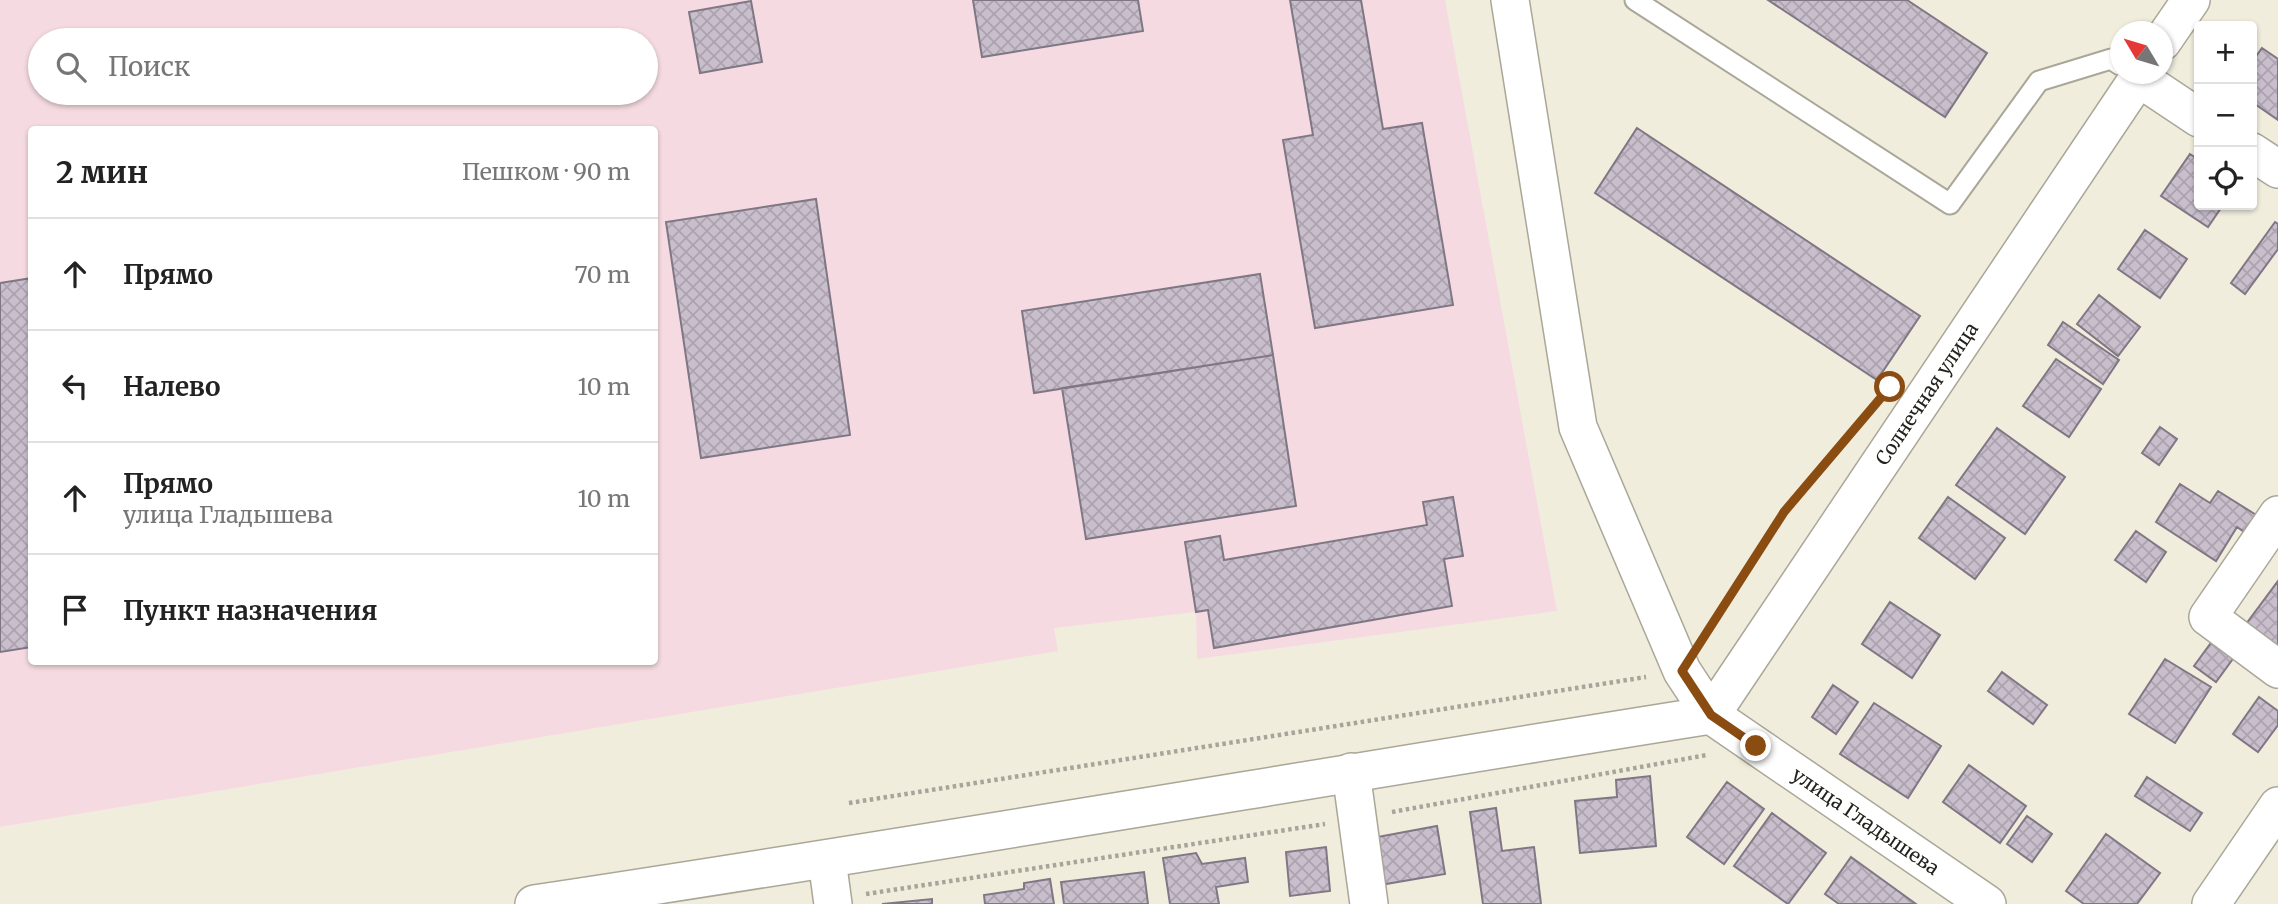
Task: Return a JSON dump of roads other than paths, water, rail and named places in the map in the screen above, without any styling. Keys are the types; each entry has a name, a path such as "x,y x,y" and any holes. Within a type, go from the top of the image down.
{"street":[{"path":"534,904 827,860 1711,715 1682,671 1578,427 1510,0"},
{"path":"2173,26 2191,0"},
{"name":"Солнечная улица","path":"1711,715 2125,84"},
{"path":"2150,84 2194,115"},
{"path":"2257,155 2278,169"},
{"path":"2278,515 2208,617 2278,669"},
{"name":"улица Гладышева","path":"1711,715 1987,904"},
{"path":"1351,772 1369,904"},
{"path":"2211,904 2278,806"},
{"path":"827,860 832,902"}],"lane":[{"path":"1635,0 1950,204 2039,81 2110,59"}]}
